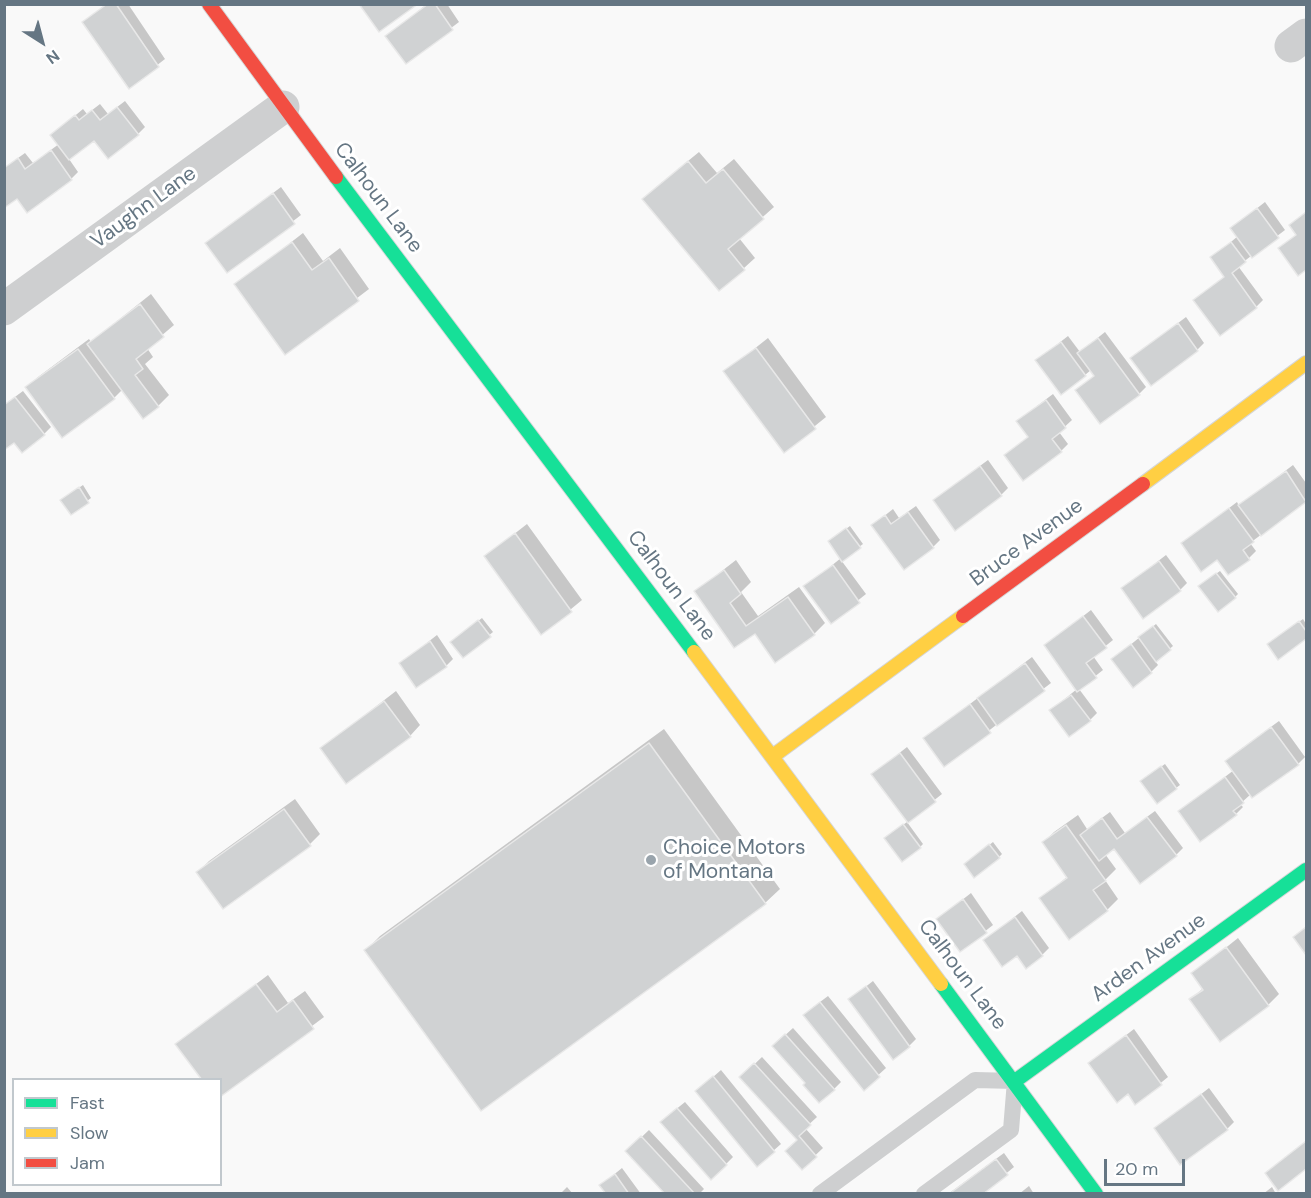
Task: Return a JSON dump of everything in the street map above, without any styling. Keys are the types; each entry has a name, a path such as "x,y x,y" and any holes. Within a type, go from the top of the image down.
{"street":[{"name":"Calhoun Lane","path":"209,4 283,107 1016,1081 1096,1194"},
{"name":"Vaughn Lane","path":"4,309 283,107"},
{"name":"Bruce Avenue","path":"773,756 1306,363"},
{"name":"Arden Avenue","path":"1016,1081 1306,870"}],"lane":[{"path":"820,1194 975,1080 1016,1081 1011,1130 924,1194"}],"building":[{"path":"107,4 116,4 159,67 129,89 82,22"},
{"path":"359,4 418,4 379,32"},
{"path":"428,4 435,4 453,30 406,64 385,36"},
{"path":"117,107 139,135 108,159 94,141 69,160 50,135 75,115 79,120 92,110 100,120"},
{"path":"51,150 72,180 27,213 17,199 4,208 4,168 18,158 25,169"},
{"path":"688,161 706,183 723,169 764,219 728,249 745,270 719,291 642,199"},
{"path":"273,193 295,224 227,273 205,243"},
{"path":"1257,208 1279,238 1252,258 1230,228"},
{"path":"1306,212 1306,270 1298,276 1278,248 1296,235 1289,225"},
{"path":"292,242 312,270 329,258 359,301 285,355 234,284"},
{"path":"1231,242 1246,262 1232,273 1257,308 1220,336 1193,300 1224,277 1210,257"},
{"path":"140,304 164,337 136,359 143,369 135,375 159,407 143,419 87,344"},
{"path":"1178,323 1198,351 1151,386 1130,358"},
{"path":"1098,338 1140,395 1100,424 1075,390 1094,376 1077,353"},
{"path":"1061,342 1086,376 1061,395 1035,360"},
{"path":"756,348 816,429 784,453 723,371"},
{"path":"78,349 115,399 62,438 25,387"},
{"path":"15,397 45,435 22,453 14,443 4,450 4,405"},
{"path":"1046,400 1066,428 1052,439 1062,452 1023,481 1004,455 1028,437 1016,421"},
{"path":"980,466 1002,496 955,531 933,500"},
{"path":"1286,471 1306,502 1261,536 1238,505"},
{"path":"79,487 89,503 71,515 60,500"},
{"path":"1229,508 1254,542 1243,550 1250,560 1228,575 1217,560 1201,572 1181,543"},
{"path":"908,512 934,548 904,570 871,525 885,515 891,524"},
{"path":"846,528 861,548 842,562 828,541"},
{"path":"515,533 572,612 541,635 484,556"},
{"path":"1159,561 1181,591 1143,619 1121,588"},
{"path":"833,565 860,603 831,624 803,586"},
{"path":"724,570 741,594 730,603 746,626 788,597 815,635 775,663 755,634 734,648 694,591"},
{"path":"1216,573 1236,598 1218,612 1198,586"},
{"path":"1083,616 1107,648 1086,663 1097,678 1077,692 1044,645"},
{"path":"478,620 491,637 463,658 450,642"},
{"path":"1299,621 1306,631 1306,639 1278,660 1267,644"},
{"path":"1153,626 1171,650 1156,662 1138,637"},
{"path":"430,641 447,667 416,688 399,663"},
{"path":"1131,644 1152,673 1133,688 1111,659"},
{"path":"1025,663 1045,691 997,726 977,698"},
{"path":"1071,695 1091,721 1069,737 1049,710"},
{"path":"384,701 411,737 346,784 320,748"},
{"path":"970,704 991,733 944,767 923,738"},
{"path":"1271,727 1299,765 1252,798 1225,761"},
{"path":"649,743 766,904 481,1111 364,950"},
{"path":"900,753 936,802 908,823 871,774"},
{"path":"1161,766 1177,789 1157,804 1140,781"},
{"path":"1225,777 1244,803 1233,811 1237,815 1200,842 1178,811"},
{"path":"284,809 311,846 223,909 196,872"},
{"path":"1147,817 1177,856 1140,884 1114,849 1099,861 1080,835 1102,818 1117,839"},
{"path":"903,824 921,848 902,862 884,838"},
{"path":"1066,825 1106,881 1093,890 1108,911 1069,940 1039,898 1067,878 1042,842"},
{"path":"989,844 1000,858 974,878 964,864"},
{"path":"963,899 987,933 960,952 936,919"},
{"path":"1015,917 1043,956 1026,969 1017,956 1002,967 983,940"},
{"path":"1306,927 1306,955 1293,937"},
{"path":"1226,947 1269,1006 1220,1042 1189,999 1203,990 1191,973"},
{"path":"256,984 277,1012 293,1000 314,1029 222,1096 222,1078 200,1078 175,1044"},
{"path":"866,986 910,1047 893,1060 848,999"},
{"path":"820,1002 880,1077 864,1091 803,1015"},
{"path":"785,1034 835,1090 819,1103 803,1085 805,1083 772,1046"},
{"path":"1126,1035 1162,1085 1135,1105 1128,1094 1117,1103 1088,1063"},
{"path":"754,1063 811,1125 799,1136 817,1157 802,1170 785,1151 797,1140 739,1077"},
{"path":"713,1076 775,1152 757,1167 695,1091"},
{"path":"1201,1094 1228,1130 1180,1165 1154,1128"},
{"path":"677,1108 727,1165 711,1180 660,1122"},
{"path":"641,1136 695,1194 665,1194 625,1151"},
{"path":"1306,1141 1306,1169 1278,1191 1265,1173"},
{"path":"996,1159 1008,1175 983,1194 949,1194"},
{"path":"615,1174 629,1194 606,1194 599,1185"}],"traffic: fast":[{"path":"336,177 694,652"},
{"path":"1015,1081 1306,870"},
{"path":"941,984 1096,1194"}],"traffic: slow":[{"path":"1143,484 1306,363"},
{"path":"773,756 963,616"},
{"path":"694,652 941,984"}],"traffic: jam":[{"path":"209,4 336,177"},
{"path":"963,616 1143,484"}],"place":[{"name":"Choice Motors of Montana","path":"651,860"}]}
